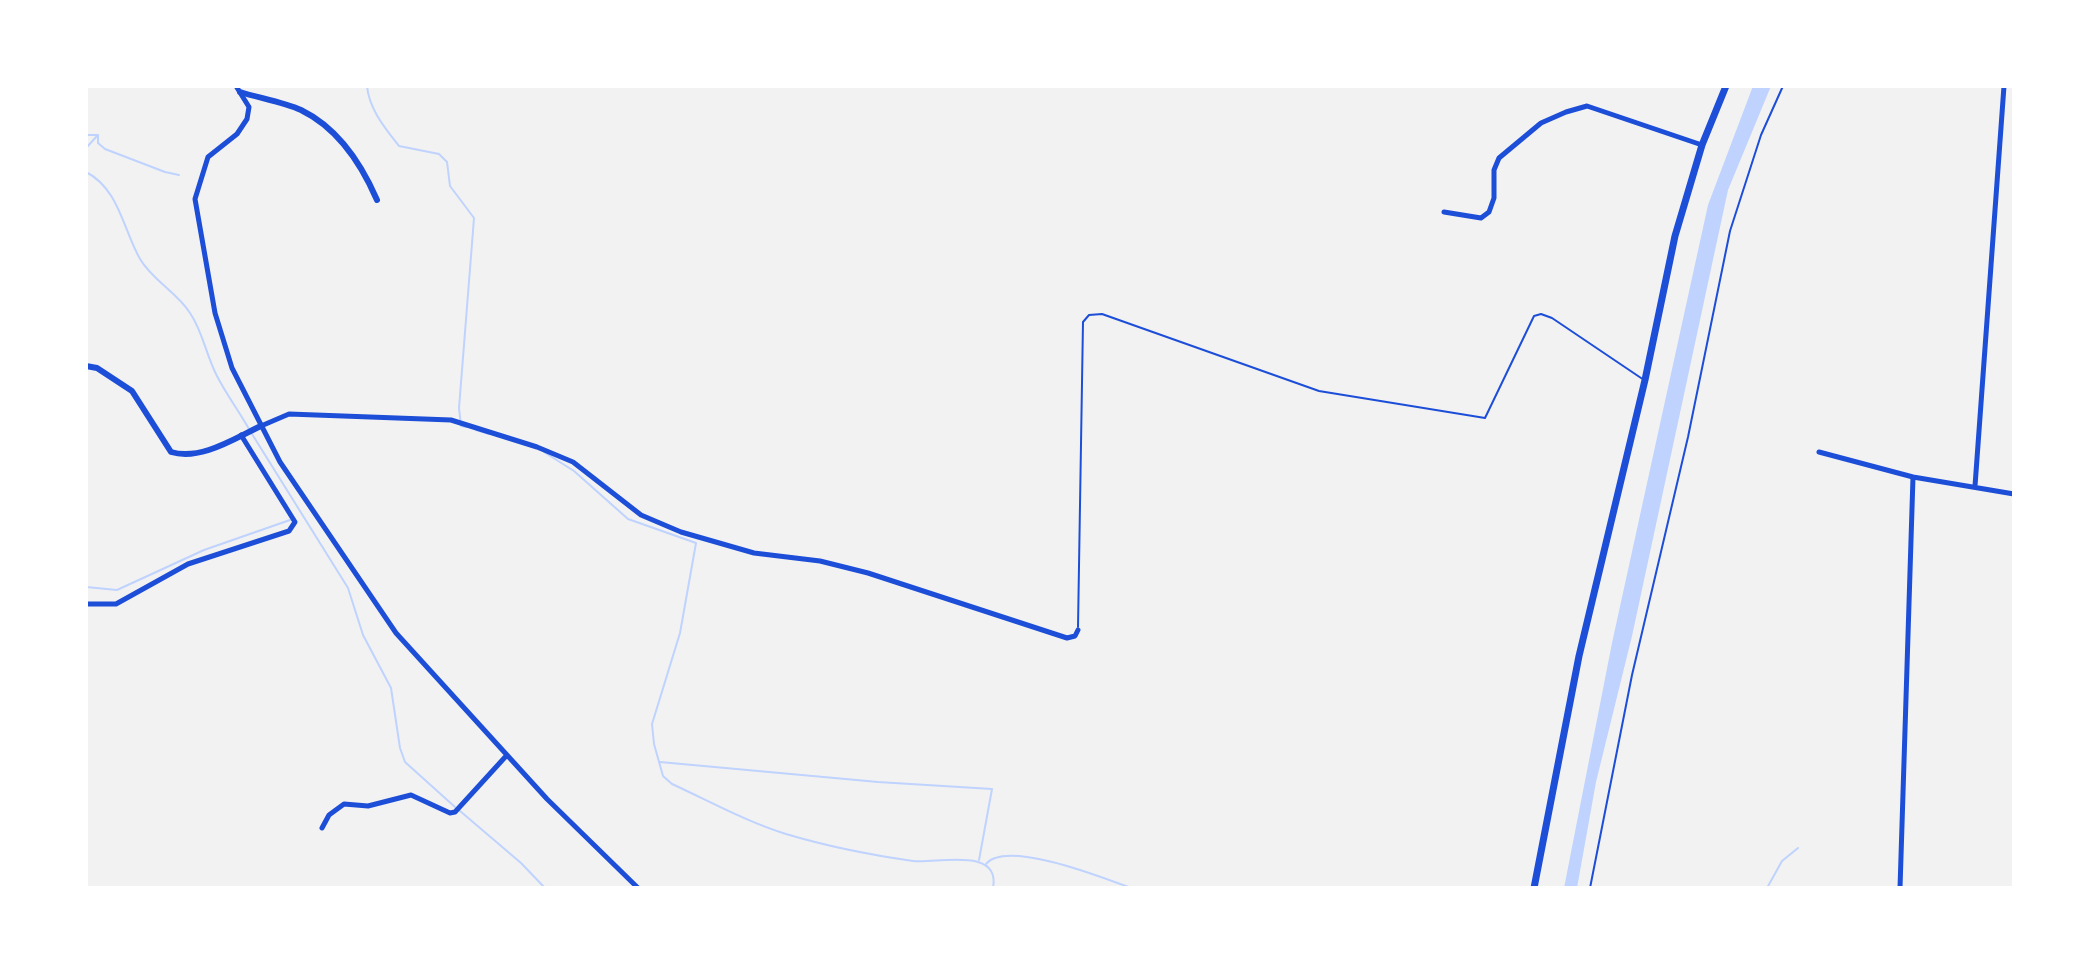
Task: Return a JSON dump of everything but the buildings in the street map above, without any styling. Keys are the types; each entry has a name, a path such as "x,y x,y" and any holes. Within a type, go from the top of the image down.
{"main road":[{"path":"1534,888 1579,656 1645,380 1675,236 1702,145 1726,86"}],"street":[{"path":"1975,486 2004,86"},
{"path":"238,89 298,109 324,124 358,162 377,200"},
{"path":"238,89 249,107 247,119 237,134 208,157 195,199 215,313 232,368 258,428 396,633 589,842 638,888"},
{"path":"1444,212 1481,218 1489,212 1494,198 1494,170 1499,158 1541,123 1587,106 1702,145"},
{"path":"86,366 97,368 132,391 171,452 176,454 205,451 289,414 451,420 537,447 573,462 641,515 681,532 754,553 820,561 868,573 1067,638 1075,636 1078,630"},
{"path":"86,604 116,604 188,564 289,531 293,519 243,434"},
{"path":"1819,452 1913,477 2014,494"},
{"path":"1900,888 1913,477"},
{"path":"322,828 329,815 344,804 368,806 411,795 450,813 455,812 507,755"}],"lane":[{"path":"1078,630 1083,322 1089,315 1102,314 1319,391 1485,418 1534,316 1541,314 1552,318 1645,380"}],"path":[{"path":"1590,888 1632,675 1688,437 1730,231 1761,135 1783,86"}],"water":[{"path":"1753,86 1771,86 1728,190 1632,636 1596,782 1577,888 1564,888 1612,643 1708,205"}],"waterway":[{"path":"367,86 374,110 399,146 439,154 447,162 450,186 474,218 459,408 461,426 466,427"},
{"path":"86,135 97,135"},
{"path":"98,135 98,143 105,149 179,175"},
{"path":"86,148 97,136"},
{"path":"86,172 97,179 113,199 145,267 190,313 217,376 249,429"},
{"path":"476,430 489,434"},
{"path":"252,434 348,588 363,635 391,688 405,762 455,807"},
{"path":"544,452 574,471 628,519 696,543 680,633 652,724 663,776 672,784 743,817 801,838 913,861 977,862 987,866 993,875 993,888"},
{"path":"86,587 117,590 204,550 290,520"},
{"path":"660,762 992,789 979,860"},
{"path":"460,811 521,863 545,888"},
{"path":"1767,888 1782,861 1798,848"},
{"path":"986,864 997,857 1034,858 1079,869 1131,888"}]}
